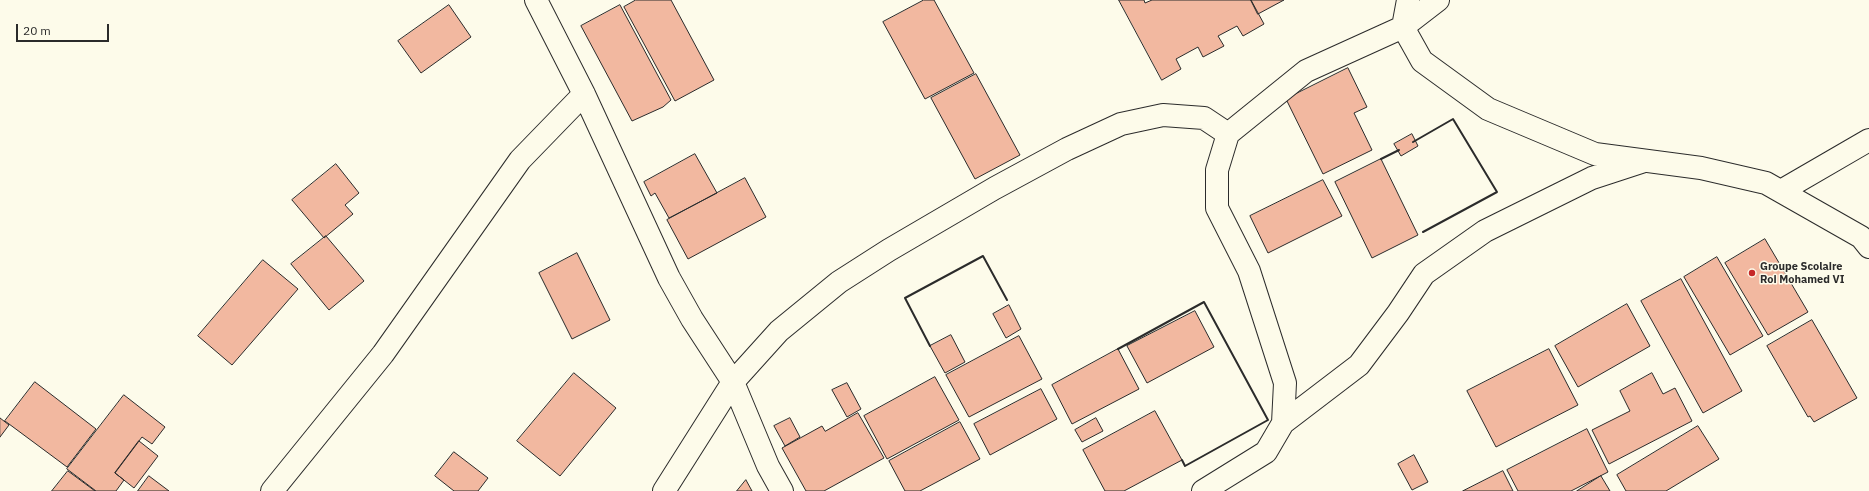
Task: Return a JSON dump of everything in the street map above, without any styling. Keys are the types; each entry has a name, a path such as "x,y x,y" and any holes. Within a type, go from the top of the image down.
{"street":[{"path":"536,0 584,94 670,278 692,319 733,382 768,466 782,491"},
{"path":"1408,0 1404,27 1422,61 1488,109 1595,154 1701,168 1766,183 1861,237 1869,247"},
{"path":"1283,423 1285,383 1249,271 1217,208 1218,170 1228,134 1306,71 1404,27 1438,0"},
{"path":"272,491 383,354 520,160 584,94"},
{"path":"664,491 733,382 779,331 839,282 889,250 995,188 1067,149 1121,124 1163,115 1204,118 1228,134"},
{"path":"1781,191 1869,140"},
{"path":"1203,491 1266,452 1283,423 1359,365 1398,313 1424,274 1485,230 1592,178 1644,161"}],"building":[{"path":"636,0 671,0 714,80 675,101 624,7"},
{"path":"924,0 934,0 974,73 925,99 883,22"},
{"path":"1119,0 1144,0 1145,3 1152,0 1251,0 1264,24 1243,36 1237,26 1218,36 1224,46 1203,57 1198,47 1176,59 1181,69 1162,80"},
{"path":"1251,0 1284,0 1258,14"},
{"path":"449,5 471,37 421,73 398,41"},
{"path":"620,5 671,100 663,107 632,121 581,26"},
{"path":"1348,68 1367,107 1354,113 1372,150 1323,174 1286,99"},
{"path":"976,74 1020,155 975,179 931,98"},
{"path":"1412,134 1418,146 1401,156 1394,144"},
{"path":"695,154 717,193 669,218 655,193 651,196 644,182"},
{"path":"1381,159 1418,235 1372,258 1335,182"},
{"path":"336,164 359,193 345,205 353,214 324,238 292,200"},
{"path":"745,178 766,217 688,259 667,220"},
{"path":"1323,180 1342,216 1268,253 1250,216"},
{"path":"326,236 364,281 329,310 291,264"},
{"path":"1765,239 1808,312 1768,335 1725,263"},
{"path":"577,253 610,320 572,339 539,273"},
{"path":"1717,257 1763,336 1730,355 1684,277"},
{"path":"263,260 298,289 232,365 198,336"},
{"path":"1681,279 1742,391 1703,413 1641,301"},
{"path":"1627,304 1650,346 1578,387 1555,346"},
{"path":"1009,305 1021,329 1006,338 993,314"},
{"path":"1195,311 1214,347 1147,383 1127,346"},
{"path":"1812,320 1857,398 1814,422 1810,416 1808,417 1767,346"},
{"path":"951,335 965,362 945,373 930,346"},
{"path":"1019,336 1042,379 969,417 946,375"},
{"path":"1118,349 1139,389 1072,424 1052,385"},
{"path":"1549,349 1578,405 1496,447 1467,391"},
{"path":"574,373 616,408 560,476 517,441"},
{"path":"1652,373 1663,394 1675,388 1692,421 1609,464 1592,430 1630,411 1620,391"},
{"path":"935,377 959,420 887,459 864,416"},
{"path":"35,382 96,429 67,467 5,421"},
{"path":"847,383 861,409 847,417 832,390"},
{"path":"1041,389 1057,419 990,455 974,424"},
{"path":"124,395 165,427 152,444 142,437 115,473 124,480 116,491 96,491 67,469"},
{"path":"1155,411 1182,460 1124,491 1105,491 1083,450"},
{"path":"858,413 884,458 824,491 806,491 782,448 822,426 825,431"},
{"path":"0,418 9,425 0,437"},
{"path":"790,418 800,437 785,446 774,426"},
{"path":"1096,418 1103,431 1082,442 1075,430"},
{"path":"960,422 980,459 920,491 905,491 889,461"},
{"path":"1698,426 1719,459 1666,491 1626,491 1617,475"},
{"path":"1587,429 1608,472 1571,491 1518,491 1507,470"},
{"path":"139,441 158,456 134,488 115,473"},
{"path":"454,452 488,478 478,491 454,491 435,476"},
{"path":"1414,455 1428,482 1412,490 1398,464"},
{"path":"68,471 95,491 52,491"},
{"path":"1503,471 1513,491 1463,491"},
{"path":"149,476 169,491 138,491"},
{"path":"1601,476 1610,491 1577,491"},
{"path":"746,480 752,491 737,491"}],"wall":[{"path":"1413,142 1453,119 1497,192 1423,232"},
{"path":"1381,159 1399,150"},
{"path":"930,346 905,298 983,256 1007,300"},
{"path":"1118,349 1204,302 1268,420 1185,466 1182,460"}],"place":[{"name":"Groupe Scolaire Roi Mohamed VI","path":"1752,273"}]}
